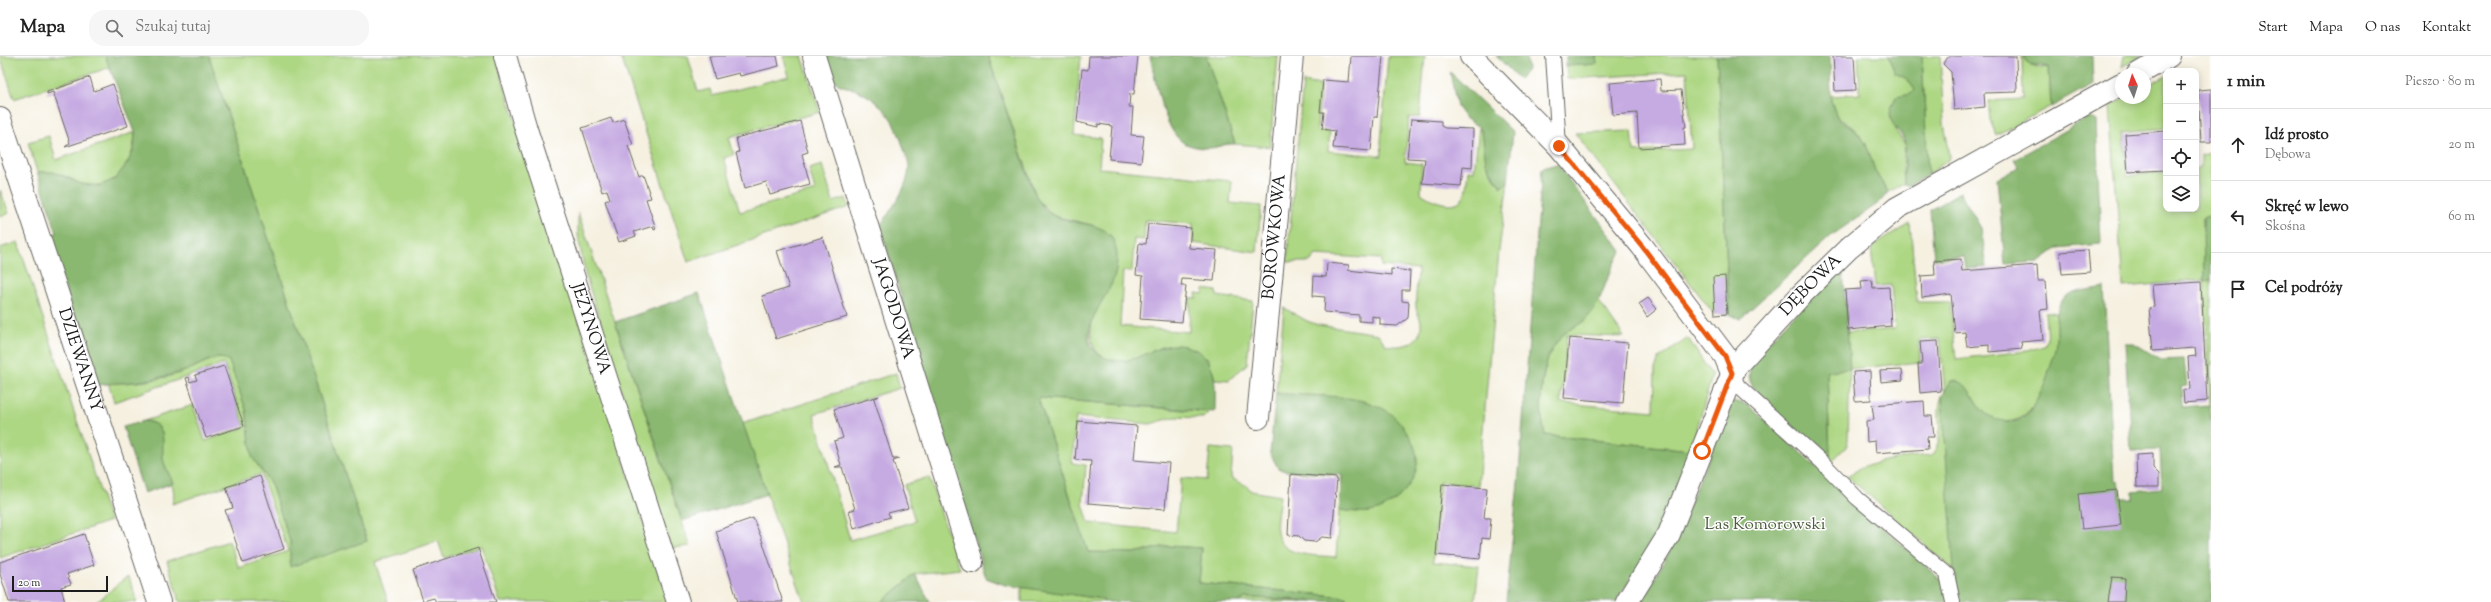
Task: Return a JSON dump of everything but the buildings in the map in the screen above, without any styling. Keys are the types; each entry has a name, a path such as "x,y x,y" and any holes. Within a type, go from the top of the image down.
{"street":[{"name":"JEŻYNOWA","path":"505,56 678,602"},
{"name":"JAGODOWA","path":"814,56 972,562"},
{"name":"BORÓWKOWA","path":"1258,418 1292,56"},
{"path":"1471,56 1559,146 1642,246 1725,356 1732,373"},
{"path":"2148,68 2169,56"},
{"name":"DĘBOWA","path":"1627,602 1669,534 1732,373 1739,361 1849,248 1897,208 2115,87"},
{"name":"DZIEWANNY","path":"0,119 159,602"}],"lane":[{"path":"1553,56 1559,146"},
{"path":"1732,373 1738,386 1822,462 1857,498 1947,574 1953,602"}],"green space":[{"path":"0,56 105,56 111,67 14,99"},
{"path":"105,56 209,56 367,541 290,567 290,541 271,484 252,457 246,410 229,361 218,358 207,361 185,371 162,377 137,382 97,386 48,236 57,233 37,172 54,172 81,184 98,186 115,179 128,162 134,148 135,132"},
{"path":"209,56 495,56 669,602 500,602 481,546 444,558 438,541 375,562 388,602 180,602 167,561 229,541 239,568 288,551 261,474 172,504 174,492 173,486 164,465 157,436 152,422 144,421 193,405 205,441 245,427 224,364 114,402 108,382 128,383 159,379 191,369 213,359 222,358 229,360 246,410 250,442 259,468 271,484 290,541 291,556 367,541"},
{"path":"621,56 688,56 698,92 710,89 712,96 789,76 783,56 802,56 820,112 729,137 734,155 724,158 740,212 815,191 809,169 822,165 833,202 846,198 849,207 688,262"},
{"path":"824,56 988,56 1032,187 1040,203 1049,213 1061,219 1090,225 1106,232 1112,238 1116,248 1117,263 1114,278 1094,316 1090,327 1089,337 1092,346 1099,354 1108,359 1117,361 1133,359 1173,345 1189,347 1200,352 1207,358 1214,374 1215,412 1038,398 1088,552 1134,553 1167,546 1202,548 1199,583 1346,597 1346,602 1245,598 1239,602 1104,602 1102,599 1005,585 986,578 880,226 903,190 908,174 908,160 895,126 887,113 869,97 836,82 828,69"},
{"path":"988,56 1081,56 1074,135 1101,138 1099,168 1232,181 1230,203 1261,206 1257,252 1193,243 1193,224 1145,220 1144,240 1134,239 1132,272 1123,271 1120,326 1189,332 1190,298 1197,299 1196,293 1203,294 1204,289 1216,291 1217,296 1253,301 1247,364 1229,380 1215,379 1208,358 1172,346 1157,349 1136,359 1125,362 1112,361 1103,357 1096,351 1092,343 1091,334 1095,313 1100,303 1092,225 1054,216 1037,199"},
{"path":"1150,56 1206,56 1235,144 1227,144 1213,148 1200,148 1184,143 1177,137 1171,128 1161,104"},
{"path":"1206,56 1278,56 1270,147 1235,144"},
{"path":"1388,56 1425,56 1420,117 1409,117 1405,162 1422,164 1421,193 1445,204 1457,203 1462,199 1466,190 1468,170 1474,171 1479,127 1484,138 1491,173 1501,187 1508,182 1499,251 1478,486 1440,482 1433,562 1479,566 1475,602 1346,602 1346,597 1199,583 1202,548 1167,546 1134,553 1088,552 1038,398 1209,412 1203,418 1175,417 1150,424 1076,417 1072,463 1086,465 1083,504 1089,523 1176,532 1181,478 1207,480 1210,448 1233,450 1231,478 1247,486 1251,491 1280,496 1276,527 1281,543 1294,552 1336,557 1339,510 1370,512 1417,465 1413,443 1293,395 1276,393 1284,308 1307,321 1318,325 1378,334 1386,345 1392,346 1411,343 1419,335 1421,329 1421,322 1416,307 1418,269 1381,266 1381,259 1316,255 1310,262 1287,262 1303,82 1320,85 1317,130 1330,132 1328,151 1382,156 1381,142"},
{"path":"1496,56 1526,56 1528,69 1519,79"},
{"path":"1566,56 1596,56 1597,64 1566,66"},
{"path":"1596,56 1717,56 1729,314 1714,314 1575,133 1632,131 1634,152 1692,149 1687,72 1567,79 1566,66 1597,64"},
{"path":"1717,56 1830,56 1831,100 1837,117 1842,122 1857,131 1866,144 1876,173 1888,192 1880,202 1831,236 1740,319 1729,314"},
{"path":"1858,56 1888,56 1895,73 1907,78 1915,90 1911,94 1895,129 1905,145 1903,166 1904,184 1888,192 1874,168 1862,137 1857,131 1839,118 1833,110 1831,96 1860,94"},
{"path":"1888,56 1922,56 1928,175 1909,186 1904,184 1904,139 1891,120 1890,114 1891,107 1896,97 1911,94 1915,90 1907,79 1895,73"},
{"path":"1922,56 1940,56 1944,124 1950,156 1947,161 1928,175"},
{"path":"2022,56 2028,64 2041,68 2049,67 2051,106 1996,135 1990,120 1988,101 2023,99"},
{"path":"2024,56 2092,56 2093,84 2051,107 2049,67 2028,64"},
{"path":"2124,56 2142,56 2122,67"},
{"path":"1450,72 1513,132 1508,182 1501,187 1486,163 1482,132 1479,127 1465,118 1457,107"},
{"path":"2163,77 2163,128 2124,132 2127,176 2163,172 2163,212 2199,212 2199,168 2201,168 2201,155 2211,153 2211,215 2203,218 2204,280 2123,287 2110,106 2115,103 2151,104 2151,84"},
{"path":"2089,117 2096,121 2101,244 2058,248 2039,262 2005,264 1997,179 2018,167 2014,160"},
{"path":"135,132 131,154 122,173 105,184 95,185 82,184 56,173 37,172 28,142 49,136 56,160"},
{"path":"1557,164 1622,251 1612,267 1602,294 1593,311 1584,321 1566,332 1560,338 1548,359 1544,371 1541,397 1541,411 1545,435 1691,450 1665,525 1616,602 1506,602 1519,473 1542,168"},
{"path":"0,190 9,213 0,217"},
{"path":"1960,192 1981,228 1987,267 1965,269 1963,256 1934,259 1930,210"},
{"path":"578,212 690,546 671,548 585,273 578,235"},
{"path":"2211,215 2211,280 2204,281 2203,218"},
{"path":"1910,223 1917,302 1950,302 1956,359 2027,351 2044,346 2047,340 2045,313 2057,312 2056,344 2048,377 2034,404 2025,414 2014,421 2001,421 1983,413 1972,395 1957,380 1951,381 1945,394 1940,339 1919,340 1920,362 1850,369 1847,333 1895,329 1891,285 1875,286 1871,248"},
{"path":"18,242 110,521 0,558 0,248"},
{"path":"1843,270 1850,369 1827,371 1830,458 1756,392 1749,374 1750,369 1757,357 1779,330 1807,302"},
{"path":"2211,280 2211,421 2209,420 2208,405 2210,406 2204,281"},
{"path":"2104,287 2114,481 2118,482 2121,498 2133,498 2133,491 2162,488 2160,450 2131,451 2125,343 2134,343 2161,360 2184,359 2187,386 2181,387 2182,407 2208,405 2209,420 2211,421 2211,602 1959,602 1954,570 1942,396 1951,381 1958,381 1969,390 1977,404 1990,416 2009,422 2021,419 2035,403 2046,380 2056,343 2056,316 2063,299 2067,296 2082,291"},
{"path":"699,293 767,494 682,521 615,322"},
{"path":"1598,300 1624,337 1567,335 1561,403 1654,411 1655,369 1659,359 1688,338 1712,376 1691,450 1545,435 1541,398 1542,383 1549,357 1554,346 1561,337 1586,318"},
{"path":"1850,369 1848,440 1846,447 1833,460 1830,458 1827,370"},
{"path":"896,373 900,388 814,414 850,540 915,521 904,485 929,477 960,569 915,574 882,602 804,602 742,424"},
{"path":"1276,393 1348,398 1375,405 1393,415 1408,434 1417,457 1415,473 1406,489 1393,502 1378,510 1362,512 1339,510 1342,475 1285,471 1278,468 1270,453"},
{"path":"1942,396 1955,571 1847,476 1867,466 1888,460 1931,455 1936,449 1938,442 1939,411"},
{"name":"Las Komorowski","path":"1733,401 1748,405 1943,582 1948,602 1642,602 1668,554"},
{"path":"144,421 157,425 162,433 163,457 173,483 144,493 123,427"},
{"path":"915,574 930,602 882,602"},
{"path":"129,577 137,602 96,602 121,581"},
{"path":"1022,587 1102,599 1104,602 1022,602"},
{"path":"1245,598 1254,598 1314,602 1239,602"}],"route":[{"path":"1559,146 1573,165 1642,246 1725,356 1732,373 1720,400 1702,451"}]}
